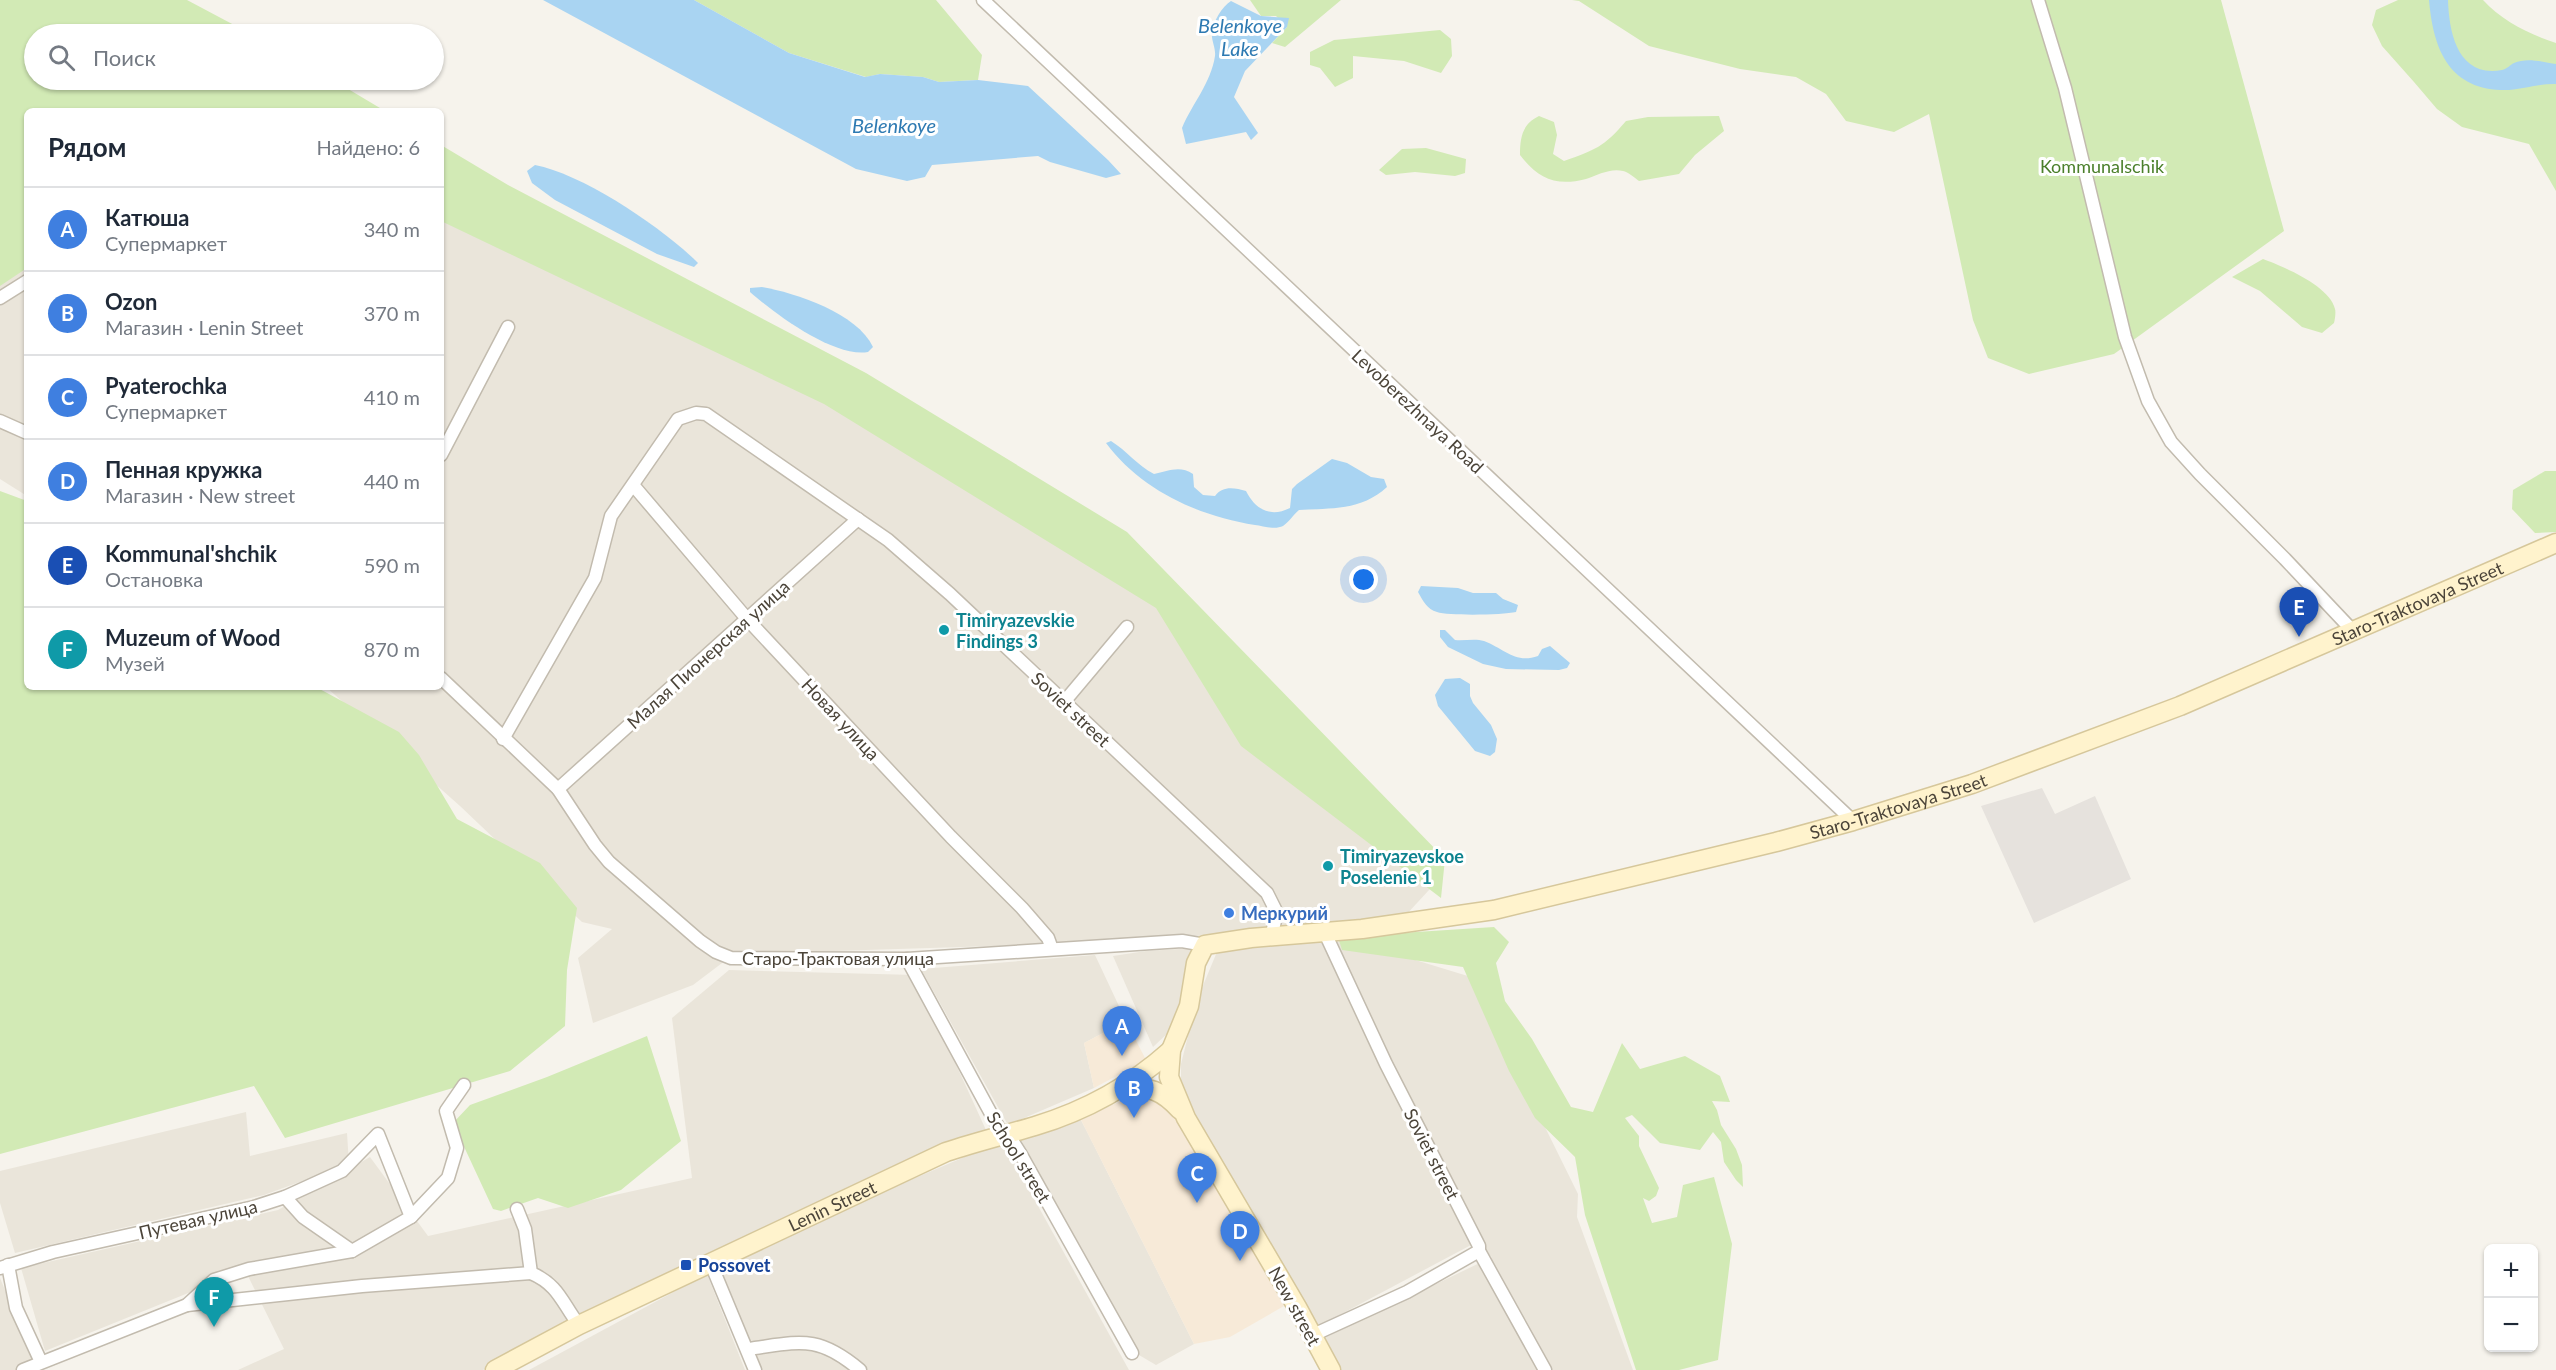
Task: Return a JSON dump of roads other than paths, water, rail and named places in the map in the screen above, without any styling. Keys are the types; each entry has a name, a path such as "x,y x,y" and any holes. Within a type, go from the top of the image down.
{"street":[{"name":"Levoberezhnaya Road","path":"984,0 1853,821"},
{"path":"2038,0 2065,88 2125,338 2148,401 2171,441 2199,474 2285,559 2352,630"},
{"path":"0,298 24,282"},
{"path":"444,449 508,327"},
{"name":"Soviet street","path":"633,485 678,419 696,413 715,418 888,540 950,594 1267,893 1277,913 1271,937"},
{"path":"0,421 24,432"},
{"path":"503,739 586,595 601,560 611,516 633,485"},
{"name":"Новая улица","path":"633,485 748,620 951,837 1022,908 1048,938 1052,949"},
{"name":"Малая Пионерская улица","path":"558,789 858,519"},
{"name":"Staro-Traktovaya Street","path":"1205,945 1325,933 1503,908 1776,842 1853,821 1972,784 2180,706 2556,543"},
{"path":"1064,702 1127,627"},
{"name":"Старо-Трактовая улица","path":"444,681 558,789 609,862 716,952 731,958 748,960 907,959 1182,940 1205,945"},
{"name":"Soviet street","path":"1325,933 1386,1064 1479,1246 1479,1251 1545,1370"},
{"path":"1171,1050 1189,1006 1196,963 1205,945"},
{"name":"School street","path":"907,959 1002,1134 1013,1142 1020,1153 1132,1353"},
{"name":"Lenin Street","path":"495,1370 579,1325 946,1152 1035,1126 1102,1099 1154,1066 1171,1050"},
{"name":"New street","path":"1171,1050 1169,1077 1186,1118 1331,1370"},
{"path":"188,1305 214,1280 249,1269 352,1251 411,1217 448,1178 457,1148 446,1111 464,1085"},
{"path":"1123,1086 1147,1088 1162,1093 1186,1118"},
{"name":"Путевая улица","path":"4,1266 52,1252 254,1207 285,1197 342,1171 378,1134 411,1217"},
{"path":"285,1197 303,1216 352,1251"},
{"path":"517,1209 525,1230 531,1273"},
{"path":"1312,1335 1407,1292 1479,1251"},
{"path":"711,1264 755,1370"},
{"path":"4,1266 16,1308 41,1362"},
{"path":"23,1370 188,1305 362,1286 531,1273 545,1279 555,1287 579,1325"},
{"path":"748,1349 807,1341 825,1346 860,1370"}],"water":[{"name":"Belenkoye","path":"543,0 694,0 789,53 865,77 880,74 923,77 939,82 978,80 1028,86 1121,174 1106,178 1050,162 1038,156 932,165 925,177 907,181 856,169"},
{"path":"2429,0 2448,0 2454,39 2466,60 2475,67 2487,71 2502,70 2524,60 2556,64 2556,84 2501,90 2468,82 2446,62 2439,48 2434,33"},
{"name":"Belenkoye Lake","path":"1231,1 1261,16 1289,18 1287,27 1245,71 1234,97 1258,133 1251,140 1246,132 1186,144 1182,128 1213,66 1214,24 1221,11"},
{"path":"535,165 576,179 621,204 665,234 698,263 694,267 657,254 555,200 532,183 527,171"},
{"path":"762,287 791,294 824,306 854,324 873,347 868,352 854,352 822,341 774,312 750,292 750,288"},
{"path":"1111,441 1154,474 1174,470 1188,471 1193,474 1194,487 1203,495 1215,496 1229,488 1246,491 1254,503 1270,512 1290,508 1292,489 1332,459 1347,463 1371,477 1384,479 1387,487 1377,495 1356,504 1345,507 1299,510 1283,526 1265,527 1213,515 1172,498 1153,487 1120,460 1106,443"},
{"path":"1421,586 1458,588 1473,593 1496,593 1503,599 1518,605 1516,612 1509,613 1476,615 1443,613 1434,611 1426,604 1418,592"},
{"path":"1440,630 1445,630 1455,640 1484,641 1516,657 1538,656 1542,649 1550,646 1570,663 1567,668 1559,670 1506,669 1483,664 1448,647 1440,637"},
{"path":"1460,678 1470,684 1470,696 1473,703 1491,725 1497,739 1495,752 1490,756 1475,751 1438,706 1435,695 1445,679"}],"place":[{"name":"Timiryazevskie Findings 3","path":"944,630"},
{"name":"Kommunal'shchik","path":"2299,637"},
{"name":"Timiryazevskoe Poselenie 1","path":"1328,866"},
{"name":"Меркурий","path":"1229,913"},
{"name":"Катюша","path":"1122,1056"},
{"name":"Ozon","path":"1134,1118"},
{"name":"Pyaterochka","path":"1197,1203"},
{"name":"Пенная кружка","path":"1240,1261"},
{"name":"Possovet","path":"686,1265"},
{"name":"Muzeum of Wood","path":"214,1327"}],"park label":[{"name":"Kommunalschik","path":"2102,166"}]}
